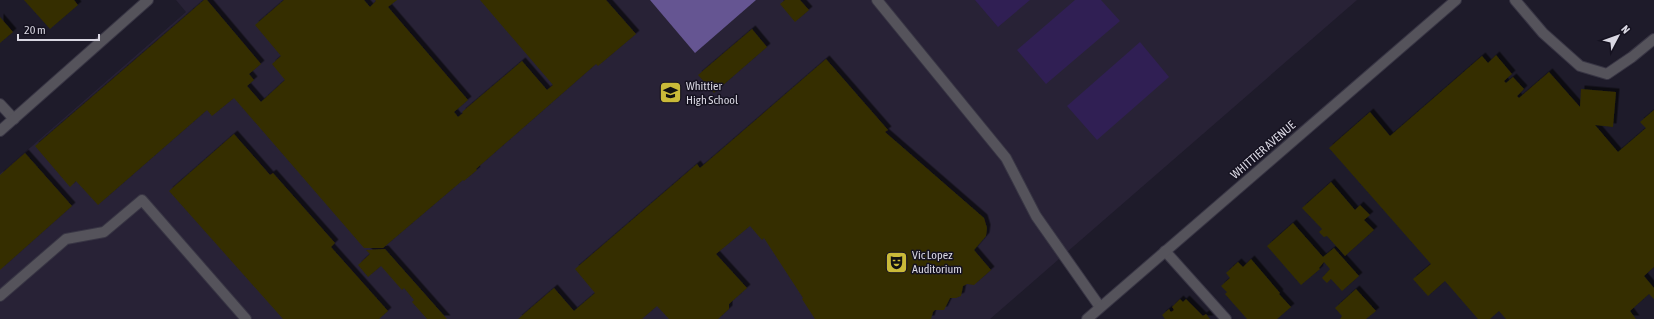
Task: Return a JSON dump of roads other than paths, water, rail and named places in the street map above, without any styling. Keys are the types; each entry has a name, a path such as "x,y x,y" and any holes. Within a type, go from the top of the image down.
{"street":[{"path":"0,131 148,0"},
{"path":"877,0 1006,158 1036,216 1100,308"},
{"name":"WHITTIER AVENUE","path":"1087,319 1456,0"},
{"path":"1515,0 1543,33 1580,66 1607,74 1632,57 1654,39"},
{"path":"0,104 14,119"},
{"path":"0,296 66,239 104,232 142,200 246,319"},
{"path":"1165,251 1226,319"}],"place":[{"name":"Whittier High School","path":"671,93"},
{"name":"Vic Lopez Auditorium","path":"896,262"}]}
